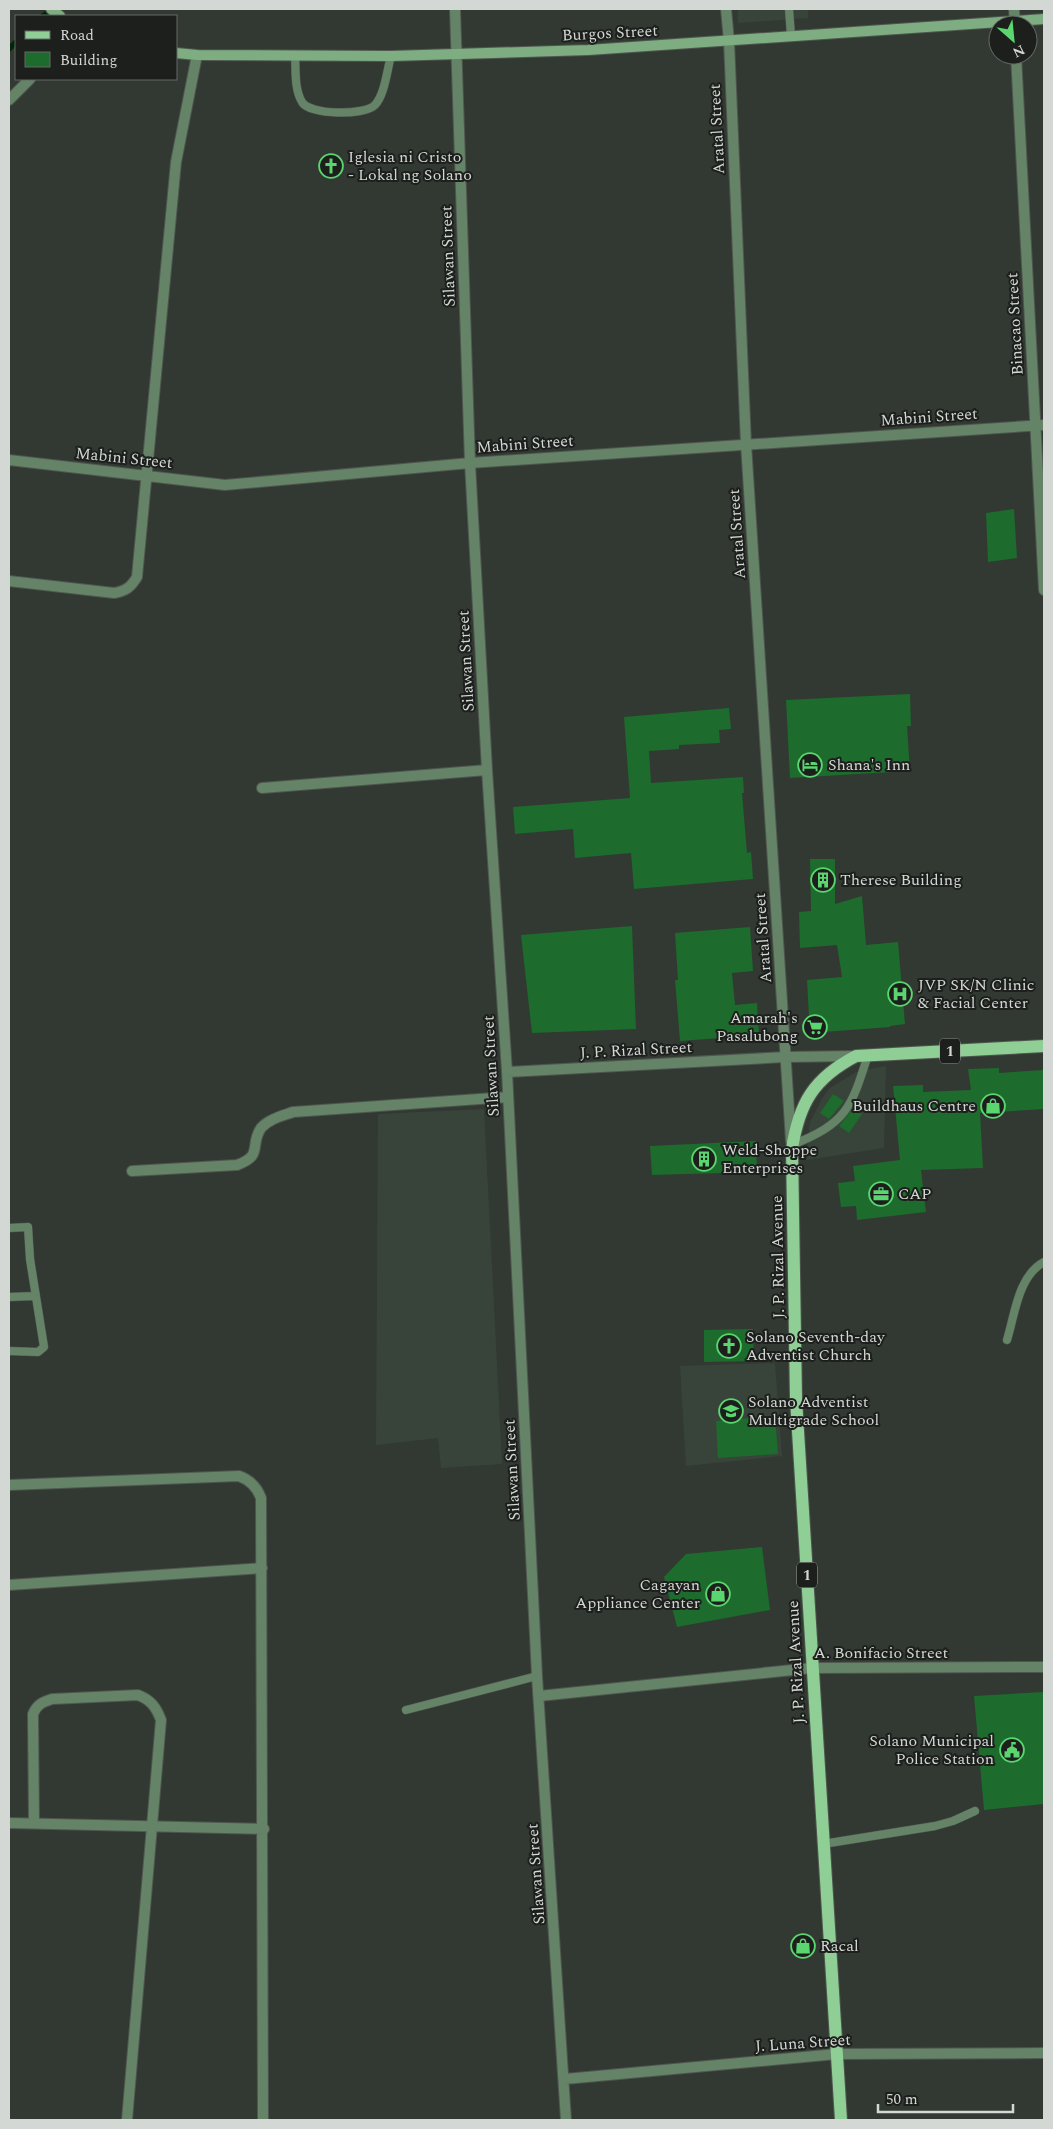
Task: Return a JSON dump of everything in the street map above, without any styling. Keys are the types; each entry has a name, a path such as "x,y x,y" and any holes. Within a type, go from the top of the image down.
{"main road":[{"name":"Burgos Street","path":"178,53 391,56 588,50 988,25"},
{"name":"J. P. Rizal Avenue","path":"841,2120 796,1399 792,1147 795,1128 808,1096 821,1079 838,1065 862,1056 1044,1046"}],"street":[{"name":"Silawan Street","path":"454,9 470,462 487,770 508,1072 537,1676 566,2120"},
{"name":"Aratal Street","path":"726,9 746,444 792,1147"},
{"path":"9,580 114,593 122,592 131,587 138,577 176,162 197,54"},
{"name":"Binacao Street","path":"1017,65 1040,425 1044,590"},
{"path":"9,100 29,80"},
{"name":"Mabini Street","path":"9,460 225,484 470,462 1040,425"},
{"path":"262,788 487,770"},
{"name":"J. P. Rizal Street","path":"508,1072 785,1057 862,1056"},
{"path":"132,1171 237,1165 247,1161 254,1155 261,1128 268,1122 293,1112 508,1097"},
{"path":"9,1485 239,1476 252,1483 258,1489 261,1498 262,1568 264,1829 263,2120"},
{"path":"9,1585 262,1568"},
{"name":"A. Bonifacio Street","path":"539,1696 812,1668 1044,1667"},
{"path":"34,1823 33,1714 36,1707 52,1699 138,1695 149,1699 157,1709 161,1720 127,2120"},
{"path":"9,1823 264,1829"},
{"name":"J. Luna Street","path":"564,2079 837,2054 1044,2053"}],"lane":[{"path":"789,9 791,36"},
{"path":"295,55 298,90 306,107 313,110 357,112 375,105 381,92 391,56"},
{"path":"792,1147 827,1129 838,1120 852,1100 862,1056"},
{"path":"9,1228 28,1227 30,1259 44,1347 38,1352 9,1351"},
{"path":"1008,1340 1023,1286 1030,1274 1044,1262"},
{"path":"9,1298 35,1296"},
{"path":"406,1710 537,1676"},
{"path":"823,1844 935,1826 953,1821 975,1810"}],"shaded area":[{"path":"738,9 808,9 808,18 738,23"},
{"path":"886,1066 884,1148 806,1160 810,1122 830,1088 856,1072"},
{"path":"484,1109 502,1464 441,1468 438,1438 376,1445 378,1114"},
{"name":"Solano Adventist Multigrade School","path":"775,1363 782,1456 686,1466 680,1366"}],"building":[{"path":"1014,509 1017,558 988,562 986,513"},
{"path":"910,694 911,726 907,726 910,771 790,778 786,700"},
{"path":"729,708 731,729 719,730 720,743 679,745 679,749 649,751 651,783 743,777 744,793 742,793 747,853 751,852 753,879 634,889 631,853 575,858 573,829 515,834 513,807 630,798 624,717"},
{"path":"810,859 835,859 835,904 862,896 866,945 898,942 905,1024 890,1027 810,1033 807,980 842,977 837,945 800,948 799,912 811,911"},
{"path":"632,926 636,1029 532,1033 521,935"},
{"path":"750,927 753,971 732,973 735,1005 757,1003 759,1035 680,1041 675,980 678,980 675,933"},
{"path":"999,1068 999,1073 1044,1070 1044,1109 980,1113 983,1168 921,1170 926,1212 857,1220 856,1206 841,1207 838,1183 855,1181 853,1166 900,1160 893,1086 923,1085 923,1092 971,1090 968,1069"},
{"path":"833,1094 844,1101 829,1119 820,1113"},
{"path":"853,1108 862,1114 849,1133 839,1126"},
{"name":"Weld-Shoppe Enterprises","path":"756,1141 757,1172 652,1175 650,1146"},
{"name":"Solano Seventh-day Adventist Church","path":"753,1329 754,1361 704,1362 704,1330"},
{"path":"775,1416 778,1454 718,1458 716,1421"},
{"name":"Cagayan Appliance Center","path":"762,1547 770,1610 677,1627 664,1577 686,1554"},
{"name":"Solano Municipal Police Station","path":"1044,1692 1044,1804 984,1810 974,1696"}],"waterway":[{"path":"44,15 53,9"},
{"path":"9,49 15,43"}],"place":[{"name":"Iglesia ni Cristo - Lokal ng Solano","path":"331,166"},
{"name":"Shana's Inn","path":"810,765"},
{"name":"Therese Building","path":"823,880"},
{"name":"JVP SK/N Clinic & Facial Center","path":"900,994"},
{"name":"Amarah's Pasalubong","path":"815,1027"},
{"name":"Buildhaus Centre","path":"993,1106"},
{"name":"Weld-Shoppe Enterprises","path":"704,1159"},
{"name":"CAP","path":"881,1194"},
{"name":"Solano Seventh-day Adventist Church","path":"729,1346"},
{"name":"Solano Adventist Multigrade School","path":"731,1411"},
{"name":"Cagayan Appliance Center","path":"718,1594"},
{"name":"Solano Municipal Police Station","path":"1012,1750"},
{"name":"Racal","path":"803,1946"}]}
